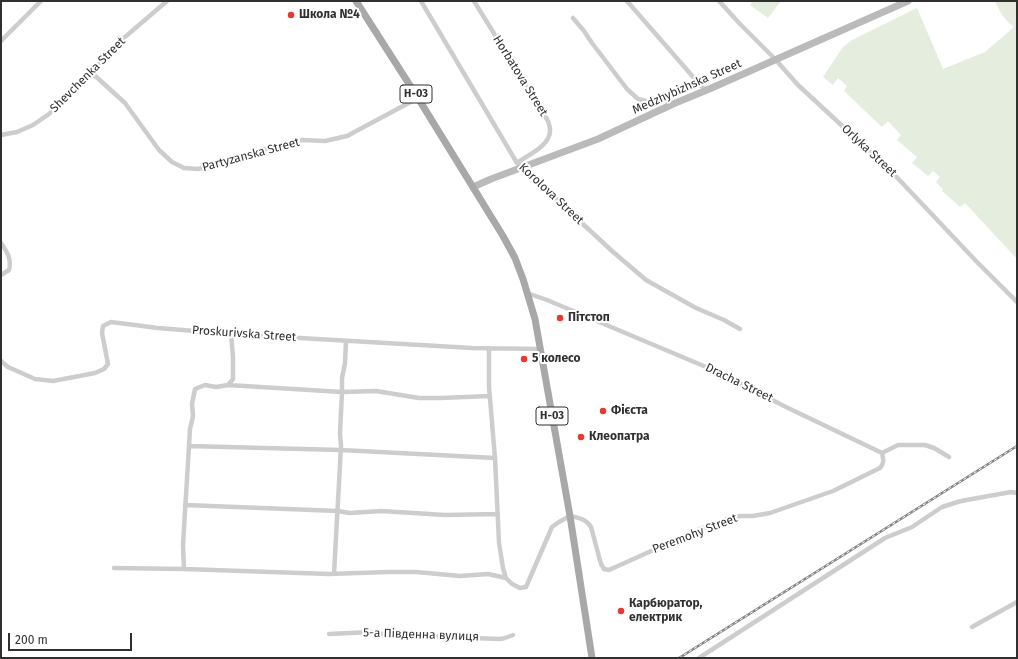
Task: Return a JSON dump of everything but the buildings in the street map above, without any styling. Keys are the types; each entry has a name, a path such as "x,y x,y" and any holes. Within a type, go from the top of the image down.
{"main road":[{"name":"Н-03","path":"356,1 474,188 515,258 535,320 541,349 570,516 592,658"},
{"name":"Medzhybizhska Street","path":"474,188 520,165 598,139 673,104 908,1"}],"street":[{"path":"1,42 41,1"},
{"name":"Shevchenka Street","path":"1,135 17,132 33,125 49,114 92,73 118,43 167,1"},
{"name":"Korolova Street","path":"421,1 520,165 612,251 646,280 696,308 724,320 740,329"},
{"name":"Horbatova Street","path":"474,1 548,121 550,130 549,138 544,145 520,165"},
{"path":"627,1 701,86 707,90"},
{"name":"Orlyka Street","path":"719,1 798,85 890,170 1017,302"},
{"path":"573,18 627,89 638,99 649,102 663,99 673,104"},
{"name":"Partyzanska Street","path":"92,73 125,103 159,150 172,162 184,168 198,169 220,164 258,150 302,140 325,141 347,136 418,98"},
{"path":"1,243 9,256 10,264 9,270 1,275"},
{"name":"Dracha Street","path":"527,293 718,372 786,407 882,452"},
{"name":"Proskurivska Street","path":"1,361 8,368 35,379 53,381 95,373 104,369 108,364 102,333 104,326 111,322 158,328 231,334 472,348 541,349"},
{"path":"228,385 233,378 231,334"},
{"path":"334,574 341,450 340,433 342,378 346,341"},
{"path":"489,348 489,387 495,458 499,543 506,578 512,584 520,588 526,587 552,527 570,516"},
{"path":"184,569 183,545 185,505 190,429 193,416 192,404 195,389 205,385 216,387 228,385 342,392 376,391 419,398 490,396"},
{"path":"882,452 898,445 926,445 934,448 949,458"},
{"path":"189,446 341,450 495,458"},
{"name":"Peremohy Street","path":"570,516 588,522 591,527 604,569 609,570 694,532 730,518 770,513 833,491 880,468 884,461 882,452"},
{"path":"698,658 885,538 912,526 942,507 961,501 1011,492 1017,493"},
{"path":"185,505 338,511 350,513 381,511 451,515 498,514"},
{"path":"114,568 334,574 416,572 460,576 488,574 506,578"},
{"path":"972,626 1017,602"},
{"name":"5-а Південна вулиця","path":"329,634 371,632 393,636 415,634 439,637 500,639 513,635"}],"green space":[{"path":"753,1 781,1 768,18 750,5"},
{"path":"995,1 1017,1 1017,259 965,203 960,207 942,191 943,189 936,182 940,177 933,171 928,176 912,163 917,157 897,140 901,135 888,121 882,127 844,91 847,86 838,78 833,85 823,77 843,47 852,40 917,8 943,69 985,52 1014,27 1003,16"}],"railway":[{"path":"679,658 1017,446"}],"place":[{"name":"Школа №4","path":"291,15"},
{"name":"Пітстоп","path":"560,318"},
{"name":"5 колесо","path":"524,359"},
{"name":"Фієста","path":"603,411"},
{"name":"Клеопатра","path":"581,437"},
{"name":"Карбюратор, електрик","path":"621,611"}]}
